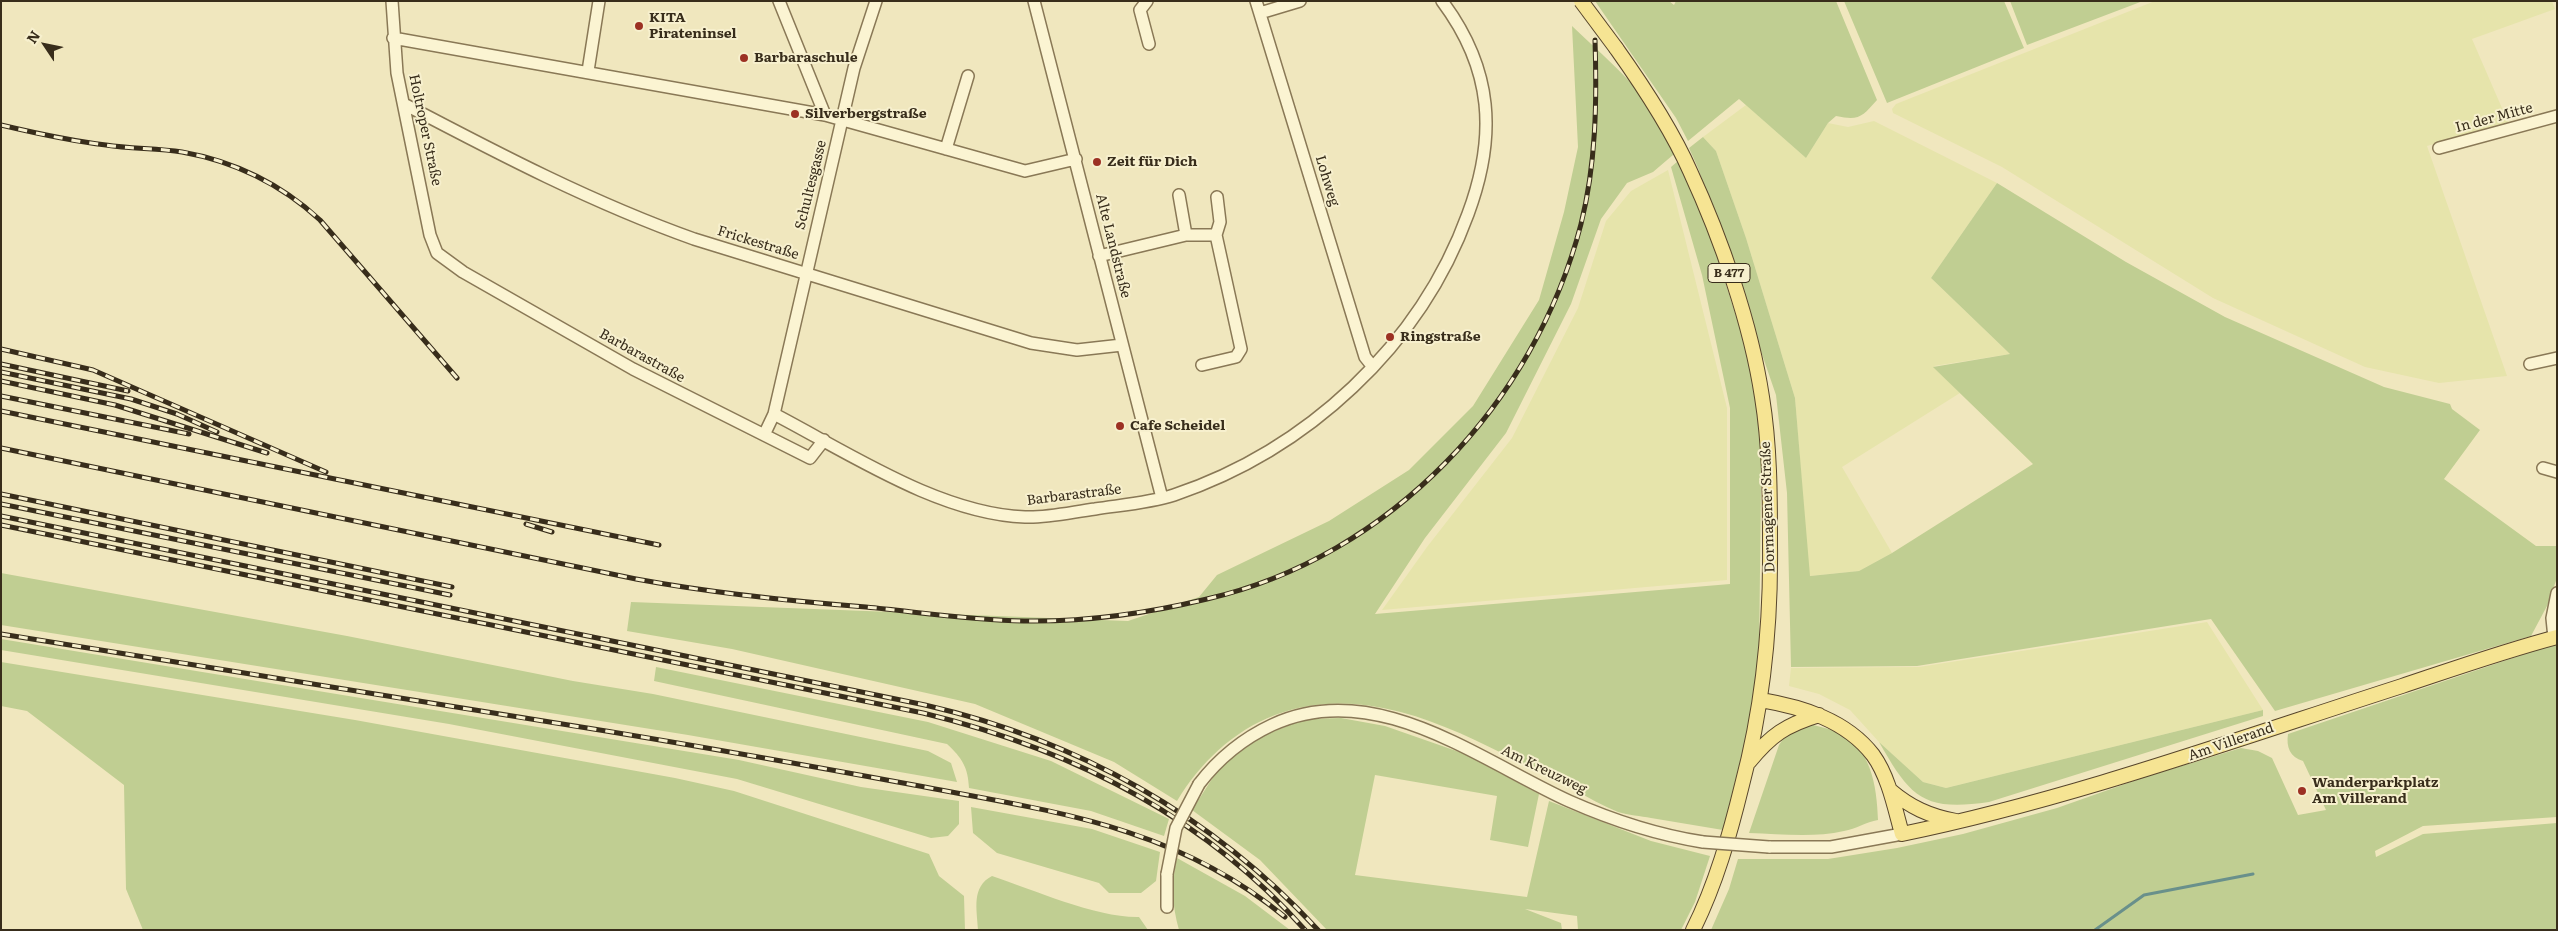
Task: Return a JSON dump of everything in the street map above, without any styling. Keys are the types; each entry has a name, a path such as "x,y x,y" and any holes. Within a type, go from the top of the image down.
{"main road":[{"name":"Dormagener Straße","path":"1582,1 1616,48 1664,124 1690,170 1733,286 1749,336 1762,396 1770,471 1770,596 1761,700"},
{"name":"Am Villerand","path":"1902,834 1961,822 2173,762 2284,723 2555,638"},
{"path":"1761,700 1819,715 1853,734 1874,756 1890,790 1902,834"},
{"name":"B 477","path":"1694,928 1729,834 1748,764 1761,700"},
{"path":"1748,764 1766,741 1780,730 1819,715"},
{"path":"1890,790 1907,805 1932,816 1961,822"}],"street":[{"name":"Holtroper Straße","path":"392,1 393,38 432,244 437,253 445,260"},
{"path":"588,71 599,1"},
{"path":"780,1 825,115"},
{"name":"Schultesgasse","path":"764,435 774,414 805,274 859,50 876,1"},
{"name":"Alte Landstraße","path":"1034,1 1162,498"},
{"path":"1147,1 1140,10 1149,44"},
{"name":"Lohweg","path":"1256,1 1365,357 1373,367"},
{"path":"1260,14 1300,1"},
{"path":"1162,498 1226,473 1263,454 1329,408 1373,367 1410,324 1443,272 1475,197 1486,148 1487,110 1480,74 1466,36 1442,1"},
{"path":"393,38 588,71 825,115 1025,171 1076,159"},
{"path":"946,149 968,76"},
{"name":"Frickestraße","path":"404,104 510,160 641,220 694,239 1031,343 1077,350 1122,345"},
{"name":"In der Mitte","path":"2439,148 2557,116"},
{"path":"1179,195 1186,235"},
{"path":"1202,365 1236,357 1241,349 1216,235 1220,222 1216,197"},
{"path":"1099,256 1186,235 1216,235"},
{"name":"Barbarastraße","path":"445,260 633,370 810,458 824,440"},
{"path":"2530,364 2557,358"},
{"name":"Barbarastraße","path":"774,414 920,490 950,503 983,512 1028,517 1162,498"},
{"path":"2543,468 2557,472"},
{"path":"2555,638 2552,618 2557,593"},
{"name":"Am Kreuzweg","path":"1167,907 1167,874 1176,828 1199,784 1231,750 1248,737 1289,717 1314,712 1340,711 1374,714 1424,730 1456,743 1571,801 1650,830 1703,842 1769,847 1831,847 1902,834"}],"shaded area":[{"path":"2155,1 2552,1 2555,9 2472,39 2508,122 2427,146 2507,376 2439,383 2365,367 2213,298 2002,167 1893,113 1892,109 1896,104"},
{"path":"1746,105 1806,158 1828,123 1848,127 1874,121 1997,183 1931,278 2010,354 1934,366 1960,393 1842,467 1892,553 1859,571 1809,576 1795,398 1746,238 1716,151 1703,137"},
{"path":"1668,170 1727,408 1727,580 1382,610 1427,547 1512,438 1578,308 1606,221 1631,191"},
{"path":"2207,622 2263,710 1946,788 1923,782 1879,742 1850,710 1819,694 1789,686 1791,668 1919,667"}],"green space":[{"path":"1595,1 1669,1 1674,5 1676,1 1836,1 1877,100 1864,114 1855,118 1836,116 1828,123 1806,158 1739,99 1688,141 1676,118"},
{"path":"1844,1 2004,1 2024,48 1887,103"},
{"path":"2010,1 2143,1 2027,45"},
{"path":"1572,26 1632,83 1670,131 1680,149 1653,172 1627,183 1601,219 1571,304 1506,433 1425,538 1375,614 1730,584 1730,408 1702,275 1671,167 1685,155 1762,398 1759,658 1755,701 1723,830 1618,812 1467,736 1429,721 1391,710 1353,704 1314,705 1275,715 1245,730 1207,761 1177,801 1114,762 975,704 732,649 627,631 631,602 1128,621 1199,597 1217,575 1329,521 1409,470 1473,406 1539,300 1564,212 1578,147"},
{"path":"1703,137 1716,151 1746,238 1795,398 1810,576 1859,571 1892,553 2033,464 1933,367 2010,354 1931,278 1997,183 2126,262 2225,317 2384,387 2450,404 2452,409 2480,430 2444,479 2536,546 2557,546 2557,578 2547,606 2531,636 2275,711 2211,619 1917,666 1791,667 1787,493 1776,395 1698,168 1689,148"},
{"path":"1,573 347,636 573,681 653,694 928,751 951,763 957,782 688,735 1,625"},
{"path":"1,639 739,760 861,787 959,801 959,824 948,836 931,838 737,779 449,724 1,650"},
{"path":"2557,643 2557,817 2423,826 2375,851 2376,857 2423,834 2557,823 2557,930 1711,930 1729,889 1738,859 1828,859 1897,848 1963,834 2057,808 2142,778 2241,748 2258,751 2272,758 2298,815 2326,810 2303,761 2295,757 2290,751 2288,734"},
{"path":"1,662 355,720 675,778 734,791 929,854 939,876 964,896 965,930 143,930 126,889 124,785 27,711 1,706"},
{"path":"656,667 928,722 1051,761 1169,819 1164,836 1091,811 969,788 966,769 963,763 947,744 654,681"},
{"path":"2263,710 2263,716 1989,802 1966,805 1933,802 1920,796 1900,776 1879,742 1923,782 1946,788"},
{"path":"1341,718 1385,726 1465,754 1539,794 1528,847 1490,840 1497,796 1375,775 1355,875 1527,897 1549,801 1651,841 1710,856 1695,902 1681,930 1578,930 1577,916 1525,909 1561,923 1562,930 1327,930 1260,860 1192,810 1219,768 1260,737 1305,719"},
{"path":"1809,724 1835,731 1847,737 1857,746 1870,768 1876,794 1878,820 1833,833 1797,835 1749,833 1779,745 1790,729"},
{"path":"971,807 1092,829 1160,852 1156,881 1141,893 1109,893 1099,883 997,853 973,833"},
{"path":"1177,858 1245,896 1290,930 1179,930 1173,894"},
{"path":"992,876 1085,908 1122,916 1139,917 1148,930 978,930 976,907 978,892 985,881"}],"waterway":[{"path":"2095,930 2144,895 2253,874"}],"railway":[{"path":"1,448 636,579 722,592 964,617 1024,621 1116,616 1207,599 1274,578 1336,548 1394,509 1445,463 1491,410 1529,352 1559,290 1581,224 1593,156 1596,86 1595,40"},
{"path":"1,125 80,141 182,152 201,156 238,168 273,185 289,195 320,220 457,378"},
{"path":"1,349 93,370 326,472"},
{"path":"1,364 128,391"},
{"path":"1,372 131,399 177,414 217,432"},
{"path":"1,381 115,405 267,453"},
{"path":"1,396 189,434"},
{"path":"1,411 659,545"},
{"path":"1,494 452,587"},
{"path":"1,504 450,595"},
{"path":"1,516 925,705 981,720 1036,739 1088,761 1139,788 1187,818 1233,851 1277,889 1318,930"},
{"path":"526,524 552,532"},
{"path":"1,525 923,713 978,728 1031,746 1082,767 1131,792 1178,820 1223,853 1265,889 1305,930"},
{"path":"1,634 683,744 914,785 1062,814 1109,826 1155,842 1199,861 1243,886 1285,917"}],"place":[{"name":"KITA Pirateninsel","path":"639,26"},
{"name":"Barbaraschule","path":"744,58"},
{"name":"Silverbergstraße","path":"795,114"},
{"name":"Zeit für Dich","path":"1097,162"},
{"name":"Ringstraße","path":"1390,337"},
{"name":"Cafe Scheidel","path":"1120,426"},
{"name":"Wanderparkplatz Am Villerand","path":"2302,791"}]}
